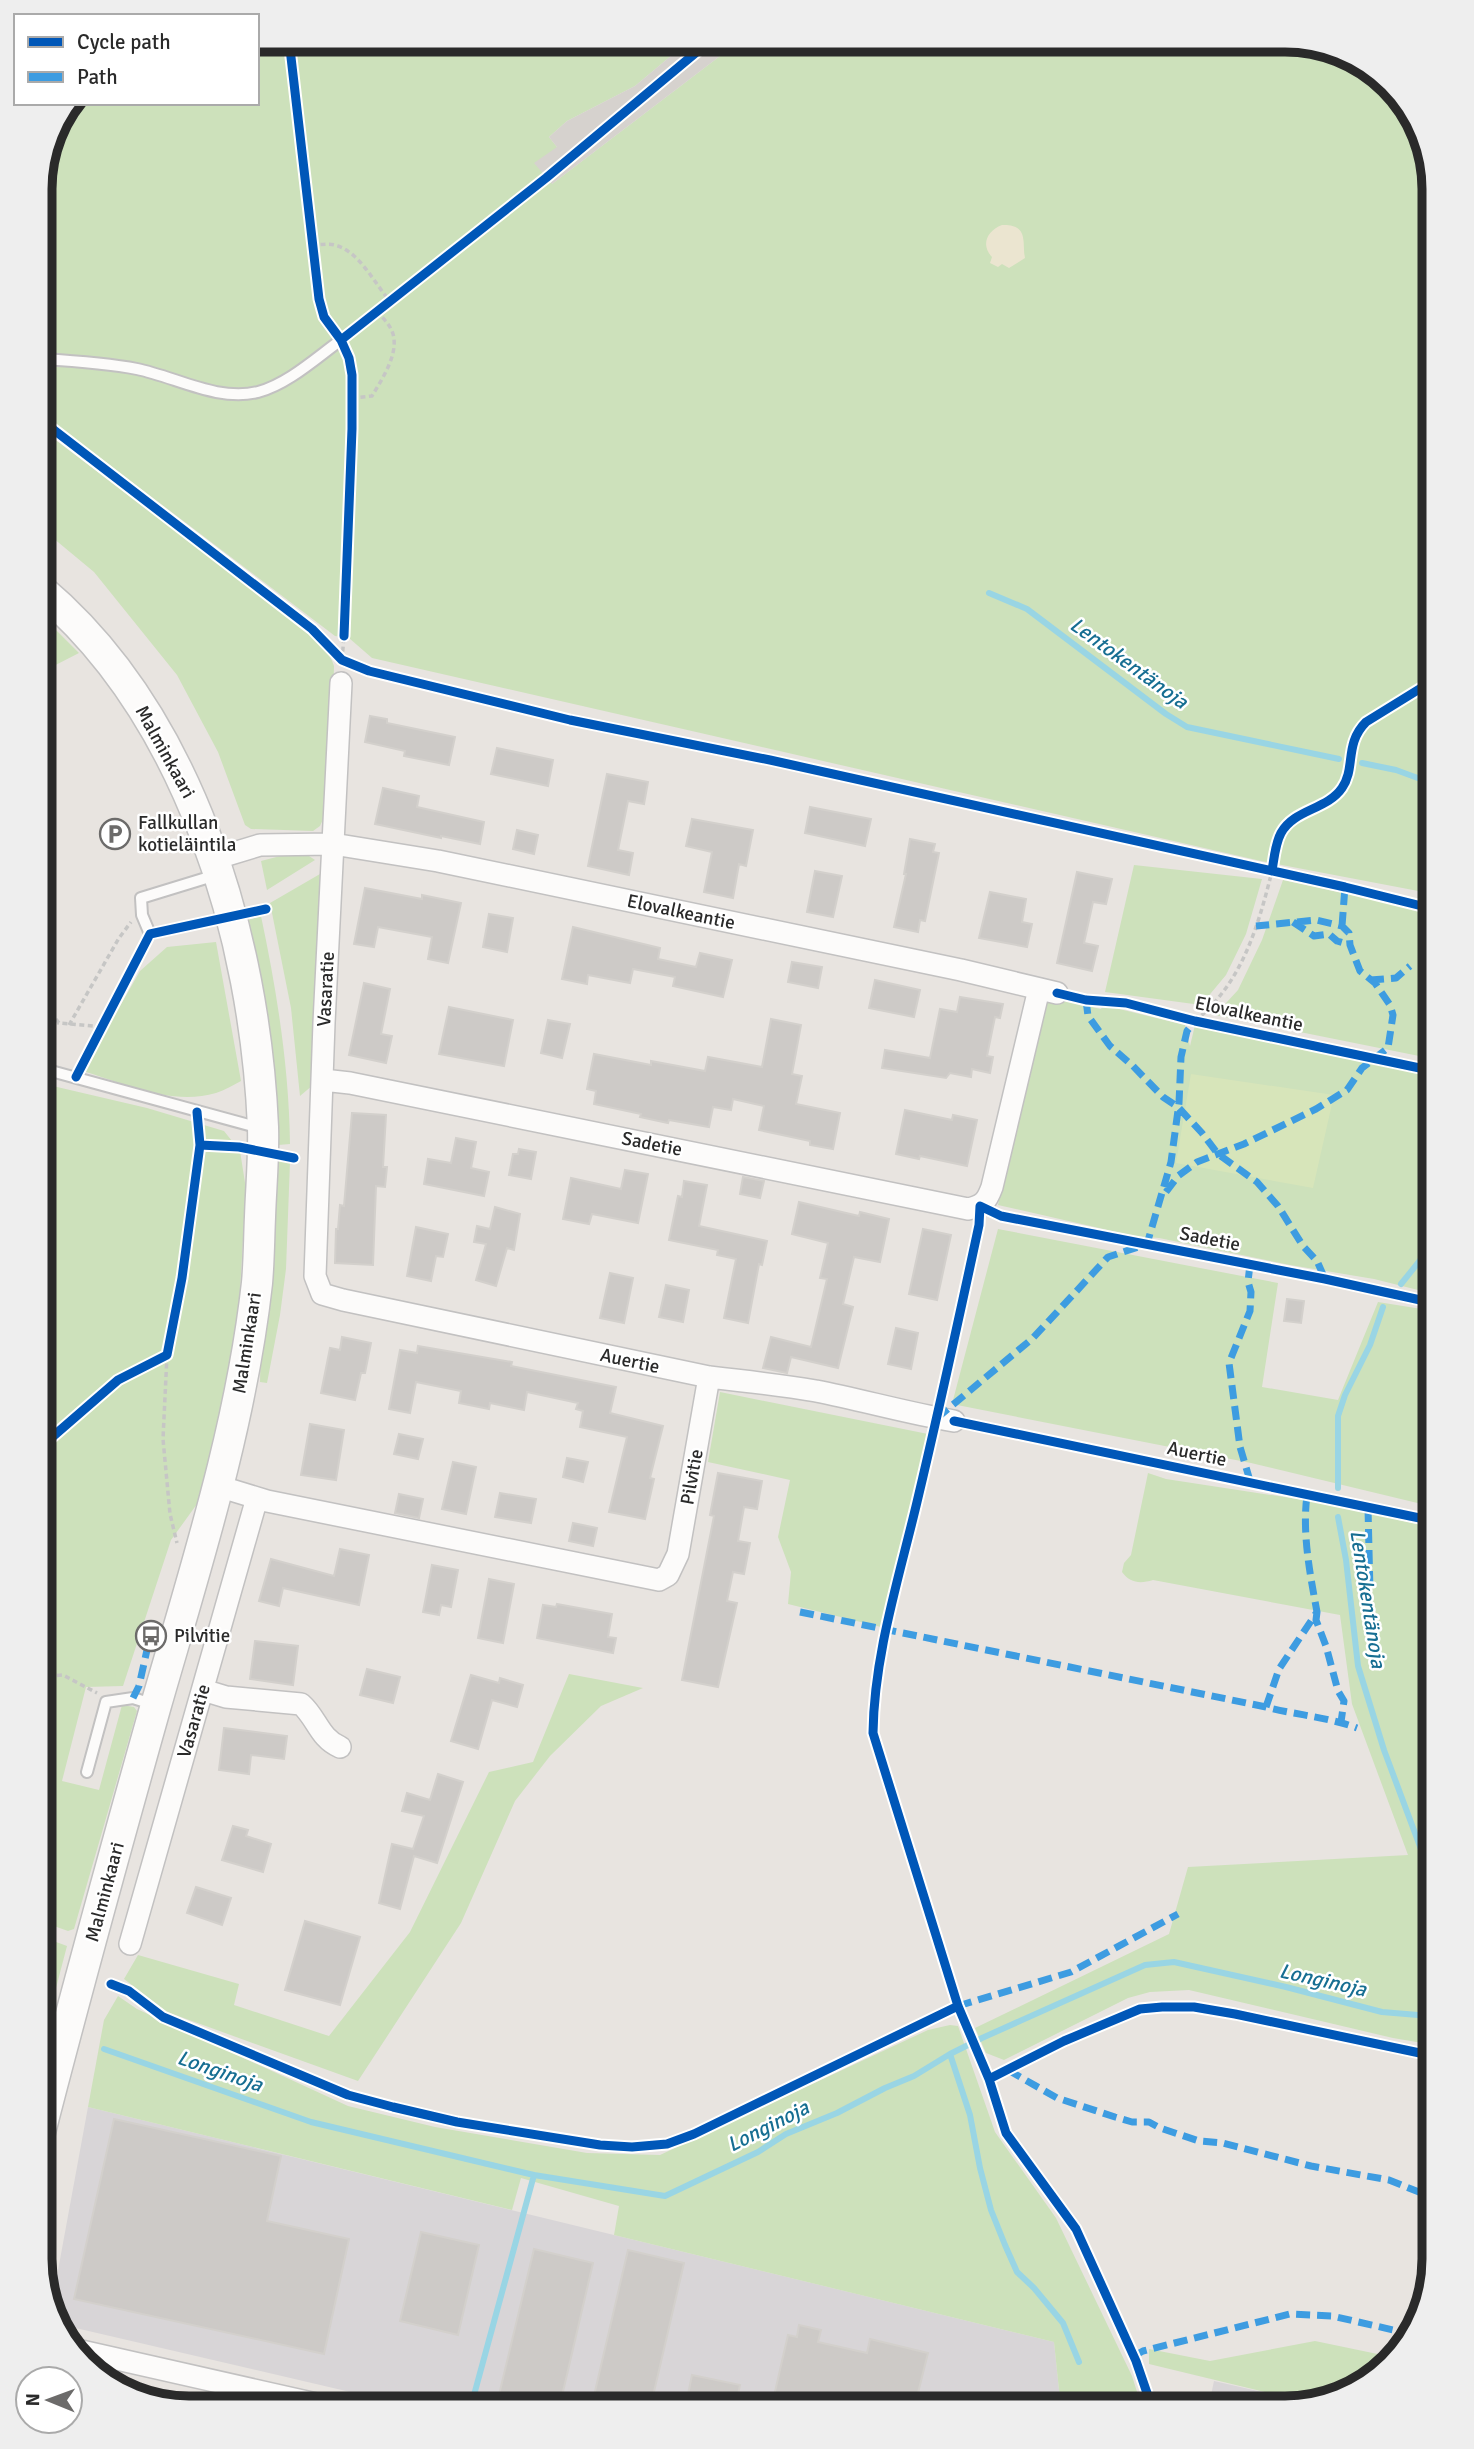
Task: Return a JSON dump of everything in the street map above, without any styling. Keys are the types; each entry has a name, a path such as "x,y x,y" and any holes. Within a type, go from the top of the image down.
{"main road":[{"name":"Malminkaari","path":"52,2088 218,1486 240,1390 257,1281 263,1128 247,993 216,867 185,782 147,715 104,654 53,602"}],"street":[{"name":"Vasaratie","path":"322,1294 315,1276 333,844 347,674"},
{"name":"Elovalkeantie","path":"216,867 260,845 333,844 438,861 961,970 1048,991"},
{"name":"Sadetie","path":"323,1080 376,1088 968,1209 981,1206 987,1200 992,1187 1048,991"},
{"name":"Auertie","path":"322,1294 709,1377 752,1380 819,1392 954,1421"},
{"name":"Pilvitie","path":"218,1486 257,1498 659,1580 668,1575 678,1554 709,1377"},
{"name":"Vasaratie","path":"130,1944 257,1498"},
{"path":"203,1690 226,1697 301,1704 330,1743 341,1747"},
{"path":"87,2351 278,2396"}],"lane":[{"path":"53,360 134,368 163,374 201,388 226,394 240,394 259,391 285,379 341,340"},
{"path":"150,934 142,915 141,898 216,867"},
{"path":"53,1072 239,1124 263,1128"},
{"path":"86,1772 106,1702 133,1698 156,1705"}],"path":[{"path":"311,233 314,258"},
{"path":"312,245 331,244 345,249 358,260 390,302"},
{"path":"341,340 400,293"},
{"path":"352,386 352,403 372,396 392,354 394,339 391,329 377,311"},
{"path":"345,623 342,660 347,674"},
{"path":"333,652 342,660 347,674"},
{"path":"1195,1021 1214,1005 1231,983 1251,944 1274,860"},
{"path":"1258,868 1284,874"},
{"path":"69,1025 119,938 132,921 142,915"},
{"path":"53,1015 59,1023"},
{"path":"98,1037 109,1016"},
{"path":"53,1022 103,1027"},
{"path":"170,1342 163,1439 170,1514 178,1552"},
{"path":"155,1361 167,1355"},
{"path":"52,1676 63,1675 92,1689 106,1702"}],"shaded area":[{"path":"674,53 724,53 552,184 534,163 557,147 549,137 567,121 635,86"},
{"path":"1422,646 1422,685 1421,682"},
{"path":"88,2107 1054,2342 1060,2396 367,2396 71,2327 55,2286"},
{"path":"1214,2381 1279,2396 1211,2396"}],"green space":[{"path":"259,53 674,53 635,86 567,121 549,137 557,147 552,184 724,53 1294,53 1329,60 1361,76 1388,99 1407,129 1419,163 1422,189 1422,892 1261,861 372,658 349,638 335,636 53,422 53,180 63,137 82,105 259,105"},
{"path":"53,438 283,612 313,636 331,657 334,666 332,743 326,813 320,826 313,831 251,829 245,825 218,752 177,675 94,572 53,538"},
{"path":"53,627 79,653 53,666"},
{"path":"292,853 315,860 267,890 261,861"},
{"path":"1134,865 1262,879 1246,934 1226,975 1201,1005 1105,992"},
{"path":"320,874 313,1085 300,1096 291,1008 270,903"},
{"path":"1283,880 1422,910 1422,1057 1215,1015 1238,990 1262,940"},
{"path":"261,916 281,1030 290,1144 278,1145 255,958 247,920"},
{"path":"216,942 241,1081 216,1093 183,1097 149,1092 83,1071 140,971 167,947"},
{"path":"1051,998 1101,1009 1103,1005 1185,1025 1190,1046 1195,1025 1422,1073 1422,1291 1374,1279 1159,1238 1134,1236 998,1205 1041,1003"},
{"path":"1191,1074 1334,1095 1313,1188 1176,1163"},
{"path":"53,1086 147,1108 224,1131 240,1151 246,1189 239,1308 223,1404 197,1504 171,1540 123,1686 86,1687 62,1781 99,1790 122,1705 134,1707 137,1711 74,1929 68,1931 52,1925"},
{"path":"280,1157 290,1162 286,1269 267,1383 260,1382 261,1340 277,1160"},
{"path":"998,1229 1278,1283 1262,1387 1338,1400 1378,1302 1422,1309 1422,1504 1251,1463 952,1404"},
{"path":"720,1392 928,1434 881,1627 788,1604 791,1572 778,1537 790,1480 708,1462"},
{"path":"1148,1473 1166,1479 1330,1504 1422,1525 1422,2043 1189,1990 1150,1992 1128,1998 1004,2060 986,2053 975,2028 1169,1934 1188,1867 1408,1855 1352,1704 1340,1615 1153,1580 1132,1580 1122,1572 1124,1563 1131,1555"},
{"path":"569,1674 643,1688 601,1706 550,1756 515,1801 461,1923 358,2081 167,2012 124,1979 138,1955 239,1984 234,2005 329,2036 410,1932 489,1772 533,1762"},
{"path":"52,1941 67,1946 52,2003"},
{"path":"118,1996 137,2009 348,2106 435,2127 587,2153 660,2155 928,2030 958,2026 995,2132 1056,2218 1132,2376 1138,2396 1060,2396 1054,2342 614,2235 619,2206 521,2178 512,2210 88,2107 104,2020"},
{"path":"1315,2341 1383,2355 1361,2373 1329,2389 1281,2396 1149,2364 1149,2349 1210,2361"}],"sand":[{"path":"1002,225 1017,227 1024,240 1025,258 1009,268 990,263 992,257 986,244 992,231"}],"building":[{"path":"370,716 387,719 387,723 455,737 449,765 404,756 405,751 365,742"},
{"path":"497,748 553,760 548,786 491,774"},
{"path":"607,774 648,782 644,804 628,801 618,850 633,853 629,875 588,866"},
{"path":"383,788 419,796 417,807 484,822 480,844 375,824"},
{"path":"810,807 871,819 865,846 805,833"},
{"path":"692,819 753,830 746,866 739,864 733,898 704,892 712,852 686,846"},
{"path":"517,830 538,835 534,854 513,849"},
{"path":"910,839 935,844 933,852 939,853 925,921 920,920 918,932 894,927 906,874"},
{"path":"815,871 842,876 833,917 807,912"},
{"path":"1077,872 1112,879 1106,904 1093,902 1084,943 1098,946 1092,971 1057,963"},
{"path":"365,888 461,903 448,963 428,959 432,937 378,927 374,947 354,944"},
{"path":"990,892 1026,899 1022,922 1032,924 1027,947 979,938"},
{"path":"489,914 513,918 507,952 483,947"},
{"path":"573,927 660,948 658,959 696,967 700,953 732,960 723,997 673,986 675,977 633,969 630,983 588,975 587,984 562,979"},
{"path":"792,962 822,967 818,988 788,982"},
{"path":"875,980 920,990 914,1017 869,1008"},
{"path":"364,983 390,989 381,1034 392,1036 386,1063 349,1055"},
{"path":"960,997 1003,1004 1000,1018 995,1017 987,1056 993,1057 990,1073 972,1069 971,1077 950,1073 946,1078 882,1068 885,1050 930,1058 940,1009 957,1012"},
{"path":"449,1007 513,1020 504,1066 439,1054"},
{"path":"771,1019 801,1025 792,1074 802,1076 796,1104 840,1113 833,1149 759,1130 764,1106 733,1099 731,1110 713,1107 709,1127 669,1120 668,1123 594,1104 596,1091 587,1089 594,1054 651,1065 651,1061 705,1071 708,1057 762,1067"},
{"path":"548,1020 570,1024 562,1058 541,1053"},
{"path":"905,1110 952,1120 953,1115 977,1120 967,1166 896,1154"},
{"path":"352,1113 386,1115 383,1167 387,1167 385,1187 376,1186 373,1265 335,1263 336,1229 340,1205 344,1206"},
{"path":"456,1138 476,1142 471,1168 489,1172 484,1196 424,1184 428,1159 451,1163"},
{"path":"519,1149 536,1152 531,1179 509,1175 513,1154 518,1154"},
{"path":"625,1170 648,1174 638,1223 592,1214 589,1224 563,1219 571,1178 621,1189"},
{"path":"743,1177 764,1181 760,1198 740,1194"},
{"path":"684,1181 707,1185 699,1226 767,1241 762,1265 759,1264 748,1323 724,1318 736,1259 717,1255 718,1250 669,1240 678,1196 682,1197"},
{"path":"799,1202 859,1216 860,1212 889,1219 880,1262 854,1257 843,1304 853,1307 838,1368 791,1357 787,1373 763,1368 771,1337 811,1347 827,1279 820,1278 828,1243 792,1234"},
{"path":"495,1207 520,1214 514,1250 507,1248 496,1286 476,1280 486,1244 474,1242 477,1226 490,1229"},
{"path":"416,1227 448,1234 443,1257 436,1256 431,1281 407,1276"},
{"path":"923,1229 951,1235 937,1300 909,1294"},
{"path":"610,1273 633,1278 624,1323 600,1318"},
{"path":"666,1285 689,1290 683,1322 659,1317"},
{"path":"1287,1299 1304,1301 1301,1323 1284,1321"},
{"path":"896,1328 918,1333 911,1369 888,1364"},
{"path":"342,1337 371,1343 365,1373 361,1373 355,1400 321,1393 330,1348 340,1350"},
{"path":"418,1346 512,1362 511,1366 616,1387 610,1413 663,1426 650,1478 654,1479 645,1519 609,1512 627,1437 580,1427 583,1411 576,1409 578,1403 527,1392 524,1410 490,1403 489,1409 459,1403 461,1391 416,1382 410,1413 389,1409 400,1350 417,1353"},
{"path":"310,1424 344,1430 336,1480 301,1475"},
{"path":"399,1434 423,1439 418,1459 394,1454"},
{"path":"567,1458 588,1462 583,1482 563,1477"},
{"path":"453,1462 476,1467 466,1514 442,1509"},
{"path":"718,1473 762,1481 757,1509 744,1507 738,1541 750,1543 744,1574 733,1572 727,1601 737,1603 718,1687 682,1680 714,1516 710,1515"},
{"path":"500,1493 536,1499 531,1523 495,1517"},
{"path":"399,1494 423,1499 419,1518 395,1513"},
{"path":"573,1523 597,1528 593,1546 569,1541"},
{"path":"340,1549 369,1555 359,1605 283,1588 279,1606 259,1601 271,1559 334,1576"},
{"path":"432,1565 458,1570 451,1607 441,1605 439,1615 423,1612"},
{"path":"489,1579 514,1584 503,1643 478,1638"},
{"path":"557,1604 612,1614 608,1637 616,1638 613,1653 537,1638 543,1605 556,1607"},
{"path":"255,1641 298,1646 293,1685 250,1679"},
{"path":"367,1669 400,1677 393,1703 360,1695"},
{"path":"471,1675 499,1683 500,1678 523,1685 517,1707 492,1700 478,1749 451,1741"},
{"path":"224,1728 287,1736 284,1759 251,1755 249,1774 219,1770"},
{"path":"438,1774 463,1782 437,1863 414,1856 400,1909 379,1903 392,1844 413,1849 424,1816 402,1811 407,1793 430,1800"},
{"path":"233,1826 248,1830 246,1836 271,1844 263,1872 222,1860"},
{"path":"196,1887 231,1898 222,1925 187,1913"},
{"path":"305,1921 360,1937 340,2005 285,1990"},
{"path":"114,2119 281,2156 267,2221 349,2239 324,2354 74,2299"},
{"path":"421,2232 479,2245 458,2335 400,2321"},
{"path":"534,2249 593,2263 562,2396 499,2396"},
{"path":"628,2250 684,2263 653,2396 594,2396"},
{"path":"799,2325 821,2330 818,2342 867,2353 870,2339 928,2353 917,2396 774,2396 788,2335 797,2337"},
{"path":"692,2375 740,2385 738,2396 688,2396"}],"waterway":[{"name":"Lentokentänoja","path":"989,593 1027,609 1187,727 1339,759"},
{"name":"Lentokentänoja","path":"1362,763 1396,770 1422,780"},
{"name":"Lentokentänoja","path":"1401,1284 1422,1258"},
{"name":"Lentokentänoja","path":"1338,1488 1338,1416 1345,1395 1370,1345 1383,1307"},
{"name":"Lentokentänoja","path":"1338,1517 1346,1560 1358,1666 1384,1750 1422,1852"},
{"name":"Longinoja","path":"104,2049 311,2122 534,2175 665,2196 758,2152 786,2134 914,2076 982,2038 1145,1965 1174,1962 1382,2012 1422,2016"},
{"path":"950,2054 970,2115 991,2210 1005,2245 1017,2272 1063,2323 1079,2362"},
{"path":"474,2395 534,2175"}],"marked path":[{"path":"1342,926 1345,887"},
{"path":"1166,1192 1178,1176 1197,1162 1244,1144 1316,1109 1347,1090 1362,1068 1388,1048 1393,1015 1390,1005 1375,983 1360,971 1350,945 1349,933 1342,926 1316,920 1256,926"},
{"path":"1293,922 1314,936 1329,934 1337,941 1350,945"},
{"path":"1370,980 1396,978 1410,966"},
{"path":"1086,1000 1088,1016 1110,1046 1163,1097 1178,1107 1218,1154 1257,1182 1278,1206 1303,1246 1317,1261 1325,1279"},
{"path":"937,1418 1033,1338 1108,1257 1147,1244 1171,1162 1179,1103 1181,1057 1187,1031 1195,1021"},
{"path":"1250,1264 1250,1311 1229,1363 1240,1447 1251,1484"},
{"path":"1266,1707 1279,1669 1317,1612 1306,1539 1307,1495"},
{"path":"1368,1508 1370,1592"},
{"path":"800,1612 1357,1728"},
{"path":"1317,1612 1316,1620 1338,1691 1344,1701 1341,1722"},
{"path":"133,1698 139,1686 147,1650"},
{"path":"958,2006 1071,1972 1178,1914"},
{"path":"1008,2070 1057,2098 1132,2122 1149,2122 1199,2141 1223,2143 1311,2166 1389,2180 1422,2192"},
{"path":"1134,2356 1143,2351 1290,2314 1332,2316 1400,2332"}],"cycle path":[{"path":"291,53 319,299 324,317 341,340 349,358 352,375 344,636"},
{"path":"341,340 546,178 695,53"},
{"path":"53,429 312,629 342,660 369,671 570,720 770,760 1422,906"},
{"path":"1272,871 1277,842 1287,825 1328,801 1342,788 1349,772 1352,747 1359,730 1366,722 1422,687"},
{"path":"76,1077 150,934 266,909"},
{"path":"1057,993 1086,1000 1126,1003 1195,1021 1422,1068"},
{"path":"52,1437 118,1380 167,1355 182,1278 200,1145 197,1112"},
{"path":"200,1145 239,1147 294,1158"},
{"path":"1146,2396 1136,2361 1076,2229 1006,2133 989,2079 958,2006 873,1733 874,1704 883,1646 949,1364 979,1225 980,1206 1001,1216 1422,1300"},
{"path":"954,1421 1422,1518"},
{"path":"111,1984 129,1991 163,2017 348,2095 457,2122 600,2145 632,2147 667,2144 694,2134 958,2006"},
{"path":"989,2079 1064,2041 1140,2009 1162,2007 1194,2007 1235,2014 1422,2053"}],"place":[{"name":"Fallkullan kotieläintila","path":"115,834"},
{"name":"Pilvitie","path":"151,1636"}]}
